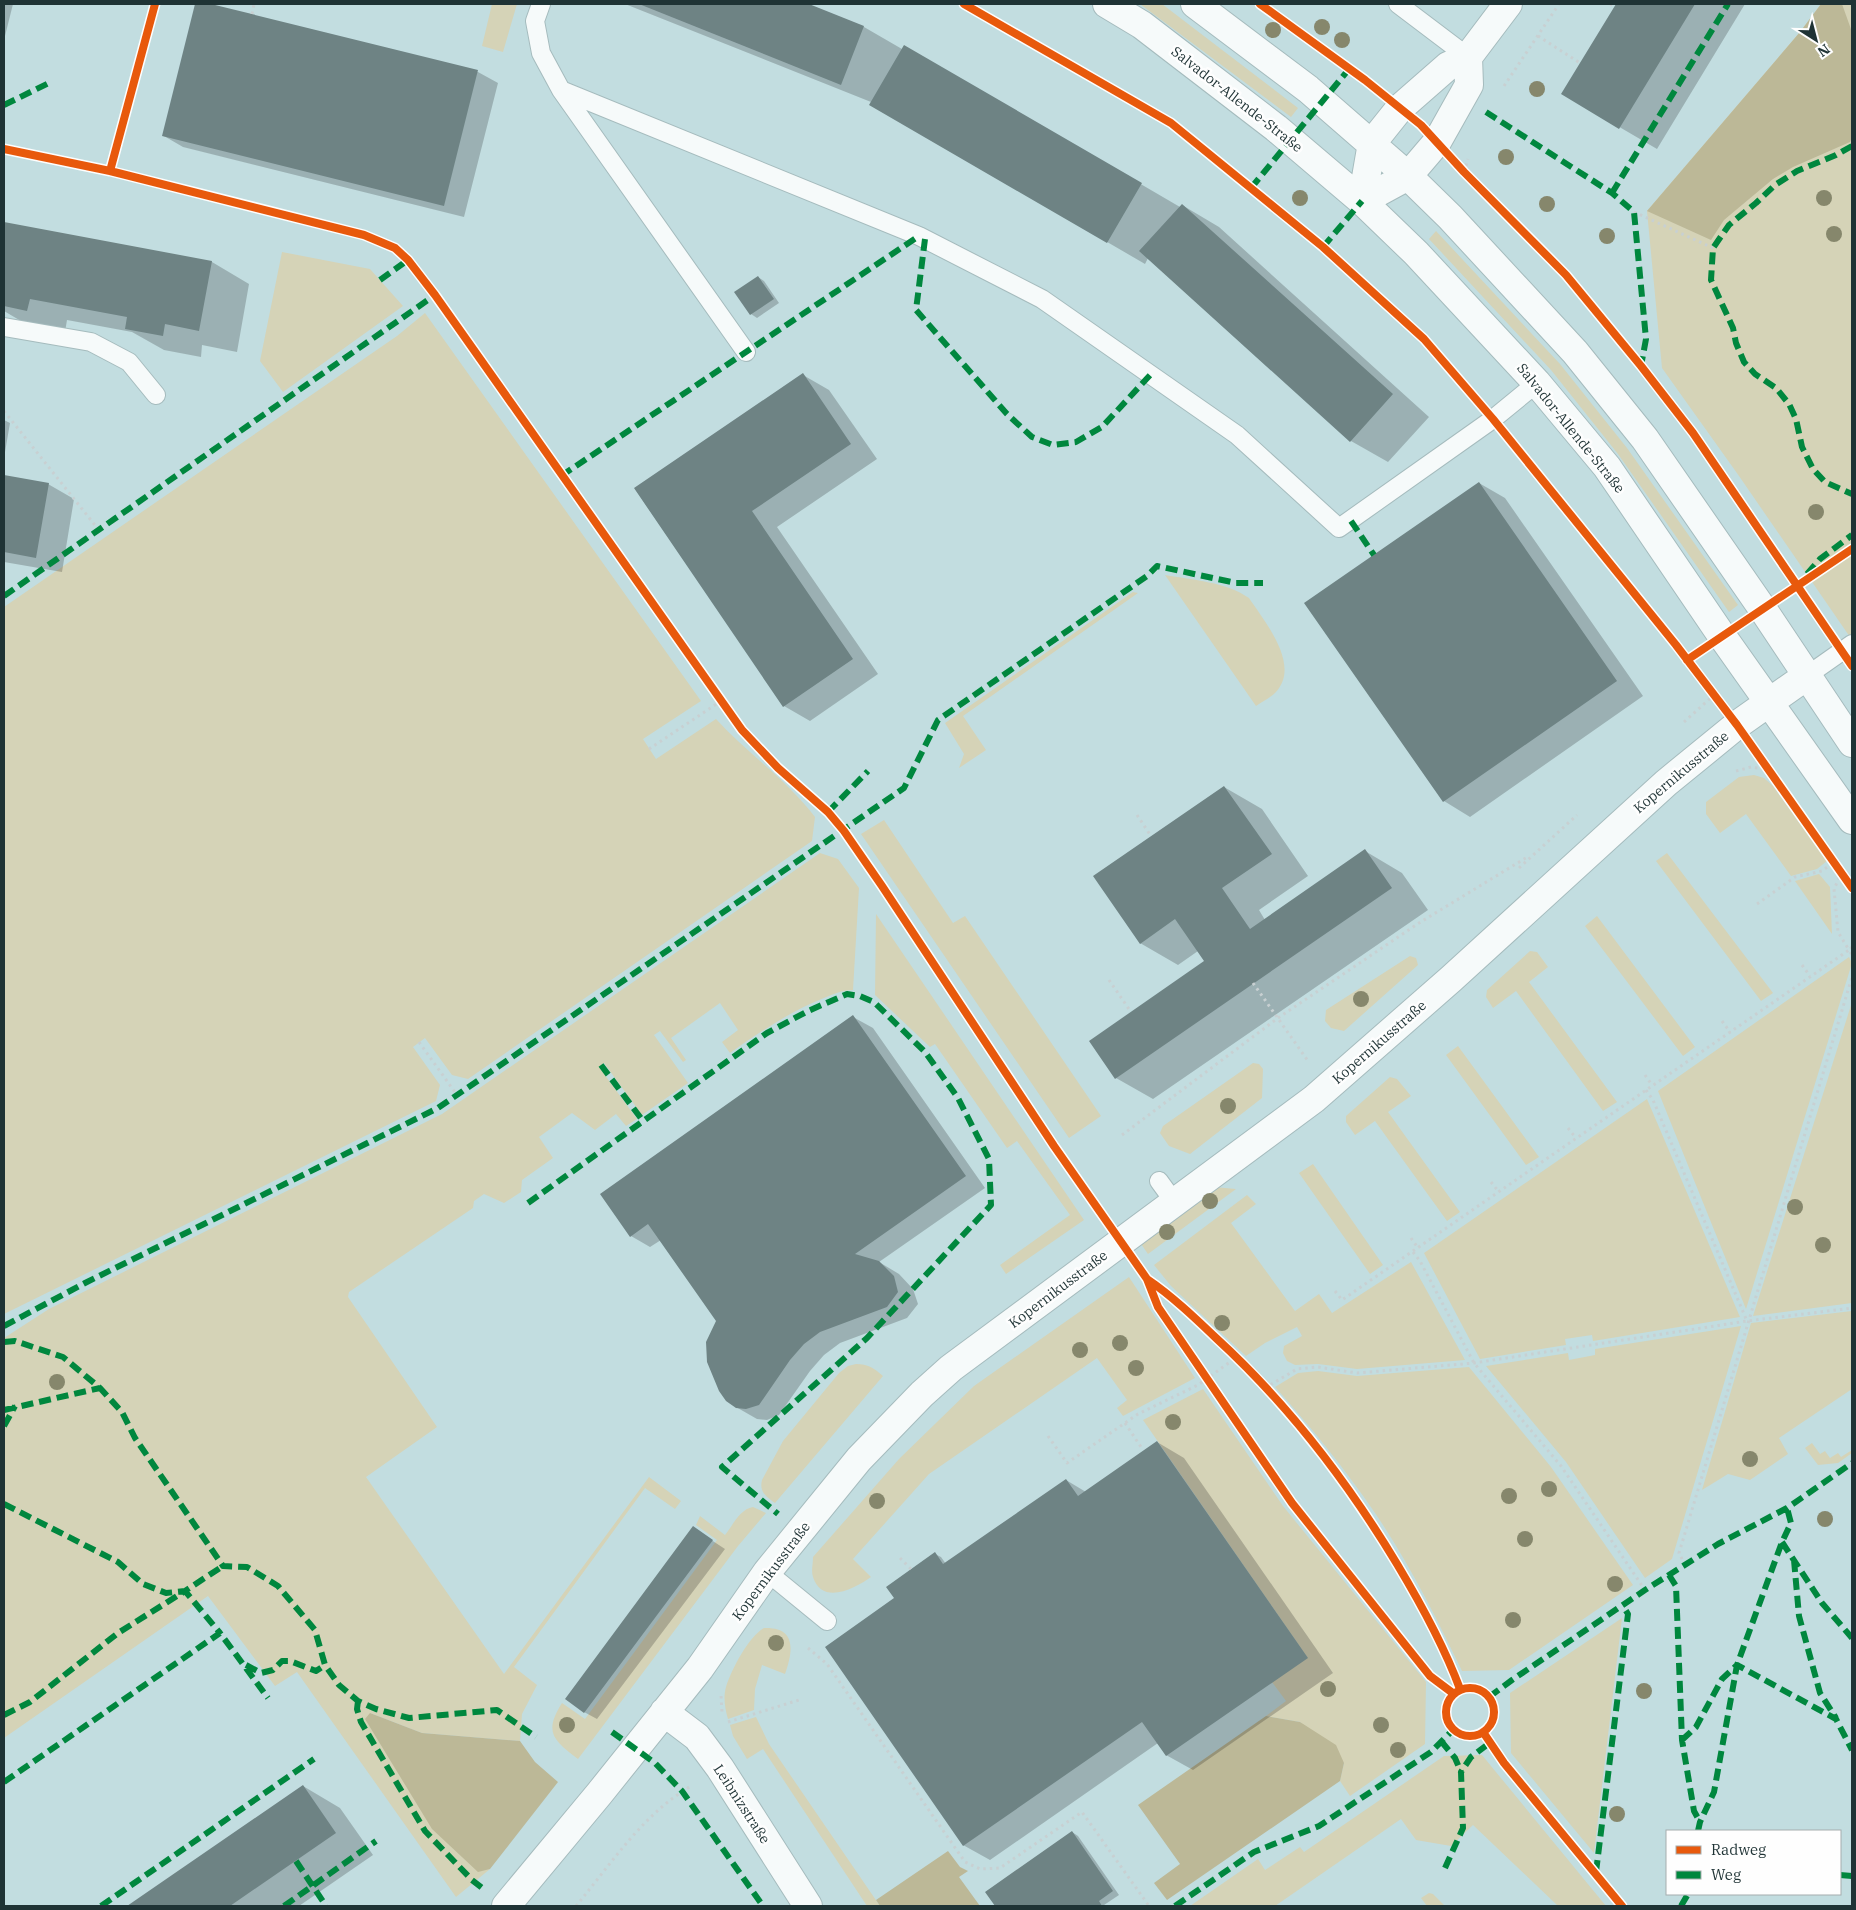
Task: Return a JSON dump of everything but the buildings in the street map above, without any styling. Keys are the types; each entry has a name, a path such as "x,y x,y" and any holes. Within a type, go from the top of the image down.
{"street":[{"name":"Salvador-Allende-Straße","path":"1107,4 1142,25 1276,128 1362,201 1416,254 1537,383 1607,468 1852,820"},
{"path":"1195,4 1308,89 1372,143 1450,217 1575,352 1645,439 1852,743"},
{"path":"1362,201 1372,143 1400,108 1448,66 1468,57 1508,4"},
{"path":"1362,201 1408,176 1437,142 1468,85 1468,57"},
{"path":"1769,703 1808,676"},
{"name":"Kopernikusstraße","path":"506,1906 700,1668 767,1572 859,1460 922,1394 951,1368 1167,1192 1314,1099 1437,991 1666,783 1731,730 1769,703"},
{"name":"Leibnizstraße","path":"664,1712 697,1737 720,1768 808,1906"}],"lane":[{"path":"541,4 536,21 541,53 561,90 746,352"},
{"path":"1398,4 1468,57"},
{"path":"561,90 919,236 1042,299 1237,435 1340,528 1493,419 1537,383"},
{"path":"4,327 92,342 129,362 156,395"},
{"path":"1808,676 1852,644"},
{"path":"767,1572 827,1621"}],"path":[{"path":"252,14 254,4"},
{"path":"1501,89 1559,4"},
{"path":"1538,36 1580,63"},
{"path":"1464,172 1470,155"},
{"path":"1634,212 1713,248"},
{"path":"4,411 98,529"},
{"path":"649,748 721,701"},
{"path":"1733,772 1751,767 1770,770"},
{"path":"1136,815 1151,836"},
{"path":"1122,1135 1278,1018 1419,923 1534,853"},
{"path":"1757,904 1795,877 1822,871 1834,862"},
{"path":"1842,872 1834,889 1838,932 1850,948 1852,955"},
{"path":"1335,1290 1342,1300 1850,948"},
{"path":"1802,965 1810,976"},
{"path":"1685,1565 1679,1552 1852,976"},
{"path":"1109,980 1131,1012"},
{"path":"1253,983 1311,1066"},
{"path":"1722,1021 1730,1032"},
{"path":"419,1042 457,1095"},
{"path":"1645,1075 1652,1085"},
{"path":"1646,1090 1656,1109 1747,1321"},
{"path":"1568,1128 1576,1138"},
{"path":"1491,1182 1498,1192"},
{"path":"1411,1238 1418,1248"},
{"path":"1413,1252 1420,1261 1474,1363 1561,1466 1645,1590"},
{"path":"1265,1388 1296,1369 1318,1367 1357,1373 1474,1363 1747,1321 1852,1308"},
{"path":"1048,1436 1067,1463 1138,1414 1198,1385 1236,1357"},
{"path":"1125,1423 1144,1450"},
{"path":"900,1558 912,1569"},
{"path":"808,1648 827,1664 965,1862 980,1869 1000,1868 1082,1812 1149,1906"},
{"path":"722,1687 723,1714"},
{"path":"724,1723 799,1700"},
{"path":"576,1906 643,1825 682,1791 720,1768"}],"shaded area":[{"path":"492,4 517,4 503,52 482,46"},
{"path":"1140,4 1162,4 1298,108 1291,117"},
{"path":"1821,4 1852,4 1852,640 1662,368 1647,211 1800,32"},
{"path":"1821,4 1842,4 1852,32 1852,137 1850,142 1793,167 1773,179 1724,220 1711,240 1647,211 1800,32"},
{"path":"1436,231 1560,364 1627,448 1738,605 1729,612 1618,454 1551,370 1429,239"},
{"path":"282,252 370,269 403,306 283,392 260,361"},
{"path":"425,313 701,701 643,739 656,759 716,719 780,779 815,817 812,841 468,1079 452,1075 425,1038 413,1047 440,1085 436,1101 4,1314 4,607 397,336"},
{"path":"1165,575 1220,585 1249,598 1271,631 1283,657 1285,669 1283,681 1276,692 1256,706"},
{"path":"1133,592 1138,593 963,716 986,750 959,768 964,754 945,723"},
{"path":"1754,775 1764,778 1773,786 1827,861 1817,869 1791,876 1746,814 1720,833 1706,814 1706,802 1739,777"},
{"path":"884,820 953,923 965,916 1101,1116 1069,1138 861,834"},
{"path":"820,853 838,859 859,888 853,990 835,994 787,1016 730,1053 722,1042 738,1030 720,1003 671,1038 686,1060 683,1062 660,1031 654,1035 688,1083 642,1115 604,1063 599,1067 637,1119 626,1126 616,1114 595,1130 572,1113 539,1137 553,1158 522,1180 521,1192 504,1203 484,1194 474,1201 473,1208 349,1292 348,1297 437,1427 366,1477 504,1674 649,1477 681,1501 675,1509 645,1488 514,1667 537,1685 522,1714 520,1741 422,1733 370,1713 478,1871 490,1869 456,1897 297,1672 275,1686 208,1596 4,1738 4,1338 49,1309 442,1114"},
{"path":"1667,853 1773,993 1761,1001 1656,861"},
{"path":"1819,874 1830,887 1832,934 1795,881"},
{"path":"876,914 1084,1220 1006,1274 1000,1265 1070,1215 1017,1141 1007,1148 935,1044 930,1047 875,995"},
{"path":"1597,916 1695,1047 1683,1056 1585,926"},
{"path":"1530,951 1537,952 1548,967 1529,982 1617,1102 1603,1111 1516,991 1493,1008 1486,997 1487,990"},
{"path":"1410,956 1416,958 1418,965 1344,1031 1331,1028 1325,1021 1326,1010"},
{"path":"1849,957 1852,963 1746,1309 1658,1091"},
{"path":"1852,1002 1852,1303 1753,1316"},
{"path":"1458,1046 1539,1157 1526,1165 1446,1055"},
{"path":"1253,1063 1259,1064 1263,1069 1262,1098 1190,1154 1169,1146 1160,1133 1163,1126"},
{"path":"1390,1077 1397,1079 1411,1096 1388,1112 1460,1212 1447,1221 1375,1121 1355,1135 1346,1122 1346,1116"},
{"path":"1647,1099 1740,1317 1593,1341 1592,1335 1565,1339 1566,1345 1480,1359 1424,1253"},
{"path":"1313,1164 1383,1265 1370,1274 1299,1173"},
{"path":"1214,1187 1236,1189 1148,1254 1139,1241"},
{"path":"1247,1195 1256,1204 1231,1223 1295,1311 1319,1294 1332,1313 1411,1262 1465,1360 1357,1369 1318,1364 1295,1365 1287,1361 1283,1353 1284,1346 1302,1336 1297,1327 1265,1343 1246,1356 1171,1286 1154,1265"},
{"path":"1129,1277 1195,1378 1123,1416 1117,1408 1127,1400 1097,1358 929,1474 853,1559 871,1577 857,1586 840,1592 831,1593 817,1586 812,1575 813,1557 899,1459 974,1386"},
{"path":"1852,1311 1852,1389 1779,1438 1788,1454 1750,1480 1728,1474 1702,1490 1751,1323"},
{"path":"1741,1326 1672,1559 1645,1578 1566,1462 1486,1366 1568,1353 1569,1360 1595,1355 1595,1349"},
{"path":"856,1364 871,1367 883,1376 775,1503 764,1493 761,1484 783,1441 839,1373 848,1366"},
{"path":"1469,1367 1551,1467 1633,1585 1509,1670 1462,1671 1411,1571 1375,1513 1327,1448 1275,1387 1298,1373 1318,1371 1357,1376"},
{"path":"1203,1389 1283,1506 1426,1682 1425,1744 1350,1796 1340,1781 1344,1763 1300,1722 1266,1716 1286,1701 1272,1682 1307,1657 1143,1420"},
{"path":"1812,1443 1820,1454 1825,1451 1830,1458 1838,1453 1841,1457 1852,1450 1852,1453 1838,1463 1818,1465 1805,1448"},
{"path":"753,1507 766,1513 738,1546 578,1759 557,1741 552,1729 556,1713 562,1703 585,1719 717,1540 696,1525 700,1516 725,1535 744,1511"},
{"path":"1622,1618 1594,1853 1511,1753 1510,1693"},
{"path":"764,1628 782,1632 790,1642 790,1657 785,1674 762,1665 755,1689 754,1710 728,1719 725,1707 725,1691 728,1680 752,1638"},
{"path":"370,1713 422,1733 520,1741 535,1762 558,1782 490,1869 478,1872 432,1829 365,1719"},
{"path":"1266,1716 1300,1722 1336,1745 1344,1763 1340,1781 1167,1900 1154,1883 1180,1864 1138,1805"},
{"path":"756,1717 769,1744 880,1906 867,1906 763,1749 747,1759 733,1736 730,1725"},
{"path":"1482,1755 1606,1906 1558,1906 1473,1825 1451,1846 1416,1840 1401,1819 1275,1906 1190,1906 1258,1859 1265,1870 1300,1847 1304,1852 1444,1756"},
{"path":"948,1851 960,1867 968,1871 959,1877 980,1906 880,1906 876,1900"},
{"path":"1429,1893 1433,1894 1445,1906 1427,1906 1421,1898"}],"marked path":[{"path":"1612,193 1728,4"},
{"path":"1251,188 1349,69"},
{"path":"4,105 51,82"},
{"path":"1486,112 1612,193 1634,212 1646,339 1641,366"},
{"path":"1852,146 1836,155 1797,171 1775,185 1729,225 1713,248 1711,280 1733,328 1736,343 1744,362 1755,374 1776,388 1789,404 1796,419 1802,447 1813,469 1825,482 1852,494"},
{"path":"1323,247 1362,201"},
{"path":"561,476 919,236"},
{"path":"925,239 916,310 1007,414 1032,437 1053,445 1076,442 1102,427 1151,374"},
{"path":"380,280 408,260"},
{"path":"4,596 435,295"},
{"path":"1351,521 1374,555"},
{"path":"1807,574 1820,559 1852,535"},
{"path":"4,1326 85,1283 438,1108 904,788 938,720 1147,576 1157,566 1236,583 1263,583"},
{"path":"828,812 868,771"},
{"path":"528,1203 767,1033 808,1011 847,994 860,996 874,1002 925,1052 958,1098 989,1159 991,1205 867,1338 722,1467 778,1514"},
{"path":"601,1065 643,1121"},
{"path":"4,1342 15,1341 63,1357 100,1388 122,1412 135,1438 223,1566 247,1567 278,1586 315,1630 325,1665 339,1685 358,1701 376,1709 409,1718 497,1710 536,1737"},
{"path":"4,1410 100,1388"},
{"path":"4,1426 15,1406"},
{"path":"1489,1697 1645,1590 1718,1544 1787,1508 1852,1463"},
{"path":"4,1504 118,1562 143,1584 166,1593 185,1591 223,1566"},
{"path":"1698,1830 1714,1792 1737,1665 1782,1542 1791,1523 1787,1508"},
{"path":"1782,1542 1822,1603 1852,1638"},
{"path":"1794,1560 1799,1616 1820,1693 1836,1718"},
{"path":"1669,1575 1676,1586 1682,1740 1694,1811 1700,1822"},
{"path":"4,1715 30,1702 118,1633 185,1591 220,1633"},
{"path":"1596,1872 1628,1614 1623,1606"},
{"path":"4,1782 220,1633 268,1698"},
{"path":"246,1665 261,1673 273,1670 282,1661 290,1661 316,1671 325,1665"},
{"path":"1682,1740 1696,1727 1722,1679 1737,1665 1836,1719 1852,1750"},
{"path":"358,1701 357,1709 361,1722 425,1831 472,1880 486,1891"},
{"path":"1175,1906 1254,1852 1319,1826 1431,1752 1453,1730"},
{"path":"612,1732 655,1763 682,1791 763,1906"},
{"path":"1441,1741 1455,1758 1461,1772"},
{"path":"1445,1868 1463,1828 1461,1772 1471,1757 1491,1742"},
{"path":"101,1906 314,1759"},
{"path":"284,1906 376,1841"},
{"path":"296,1861 326,1906"},
{"path":"1841,1875 1852,1876"},
{"path":"1681,1906 1687,1895"}],"cycle path":[{"path":"110,171 155,4"},
{"path":"964,4 1171,123 1323,247 1424,339 1493,419 1676,645 1737,725 1852,888"},
{"path":"1260,4 1365,80 1421,125 1464,172 1566,275 1693,433 1852,666"},
{"path":"4,149 110,171 364,235 395,248 408,260 435,295 742,730 778,768 828,812 844,831 1054,1146 1147,1279 1158,1307 1292,1503 1430,1676 1454,1694"},
{"path":"1687,660 1852,549"},
{"path":"1147,1279 1183,1307 1268,1389 1337,1473 1378,1533 1415,1594 1432,1625 1460,1689"},
{"path":"1465,1688 1475,1688 1487,1695 1494,1707 1494,1712 1494,1717 1487,1729 1475,1736 1465,1736 1457,1732 1450,1725 1446,1717 1446,1707 1450,1699 1457,1692 1465,1688"},
{"path":"1483,1732 1504,1763 1622,1906"}]}
